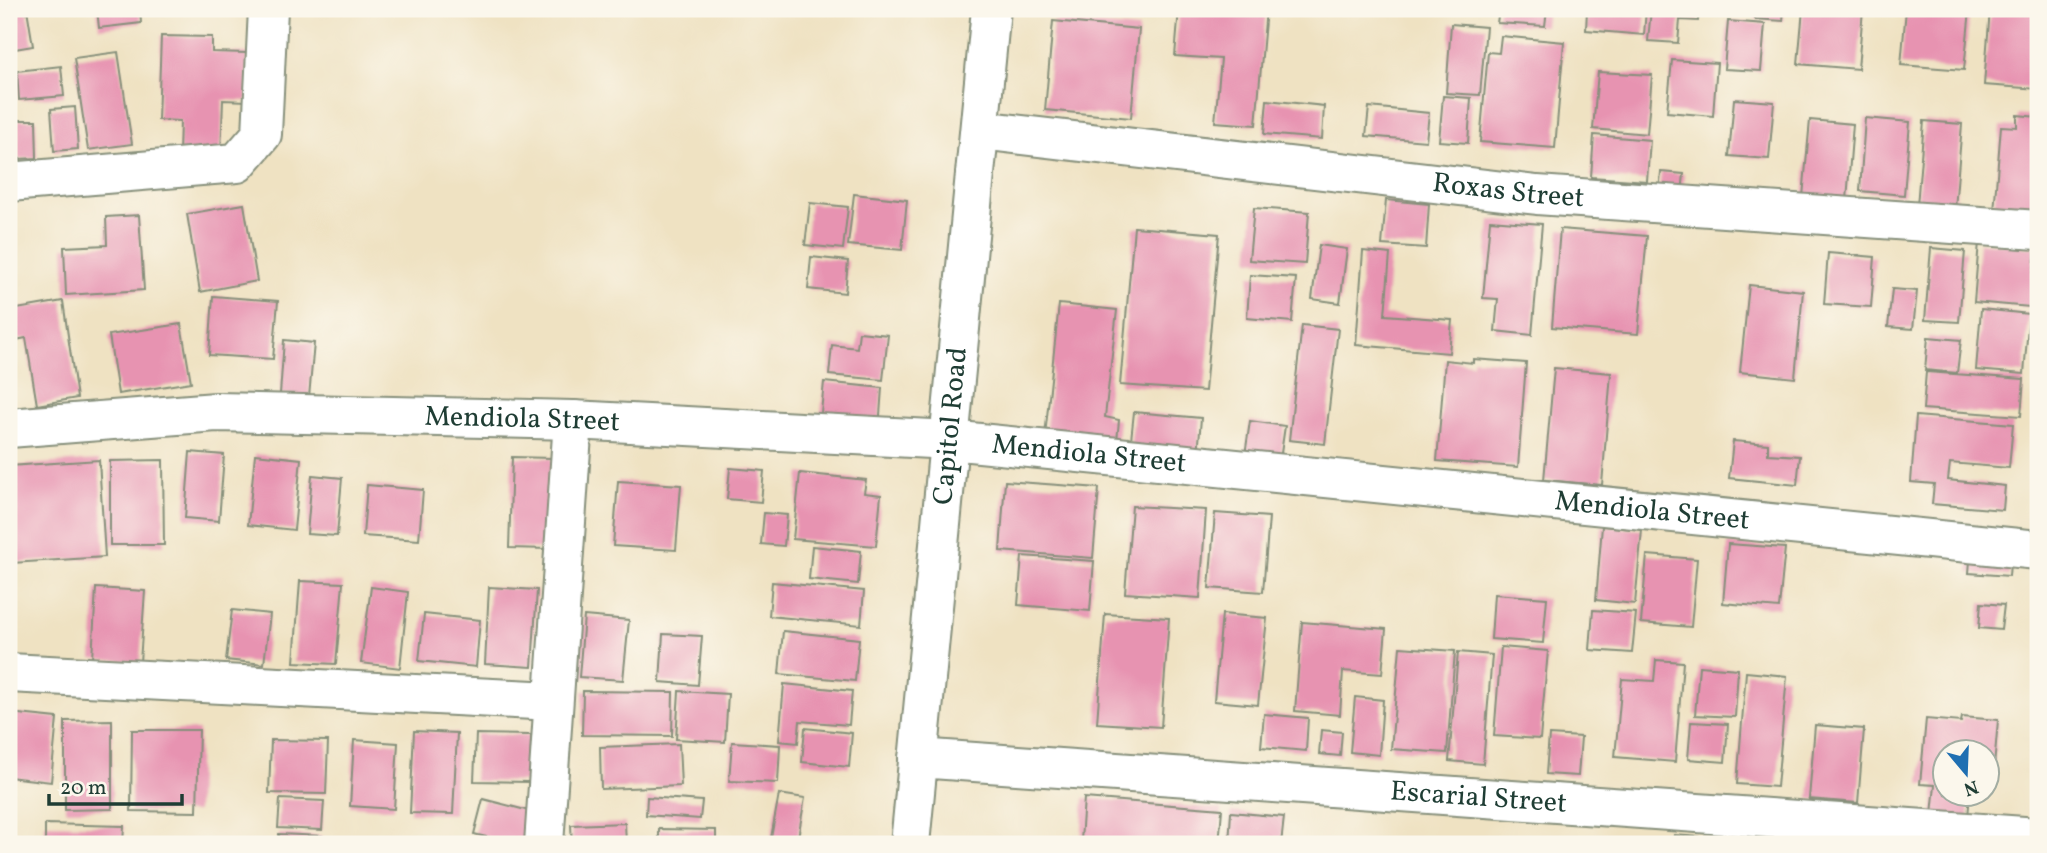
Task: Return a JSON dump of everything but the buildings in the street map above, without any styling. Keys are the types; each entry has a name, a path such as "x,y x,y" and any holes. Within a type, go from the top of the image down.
{"street":[{"path":"9,182 237,163 262,134 268,9"},
{"name":"Capitol Road","path":"910,844 991,9"},
{"name":"Roxas Street","path":"980,130 1537,195 2038,230"},
{"name":"Mendiola Street","path":"9,428 216,412 573,420 950,440 2038,550"},
{"path":"544,844 573,420"},
{"path":"9,673 553,701"},
{"name":"Escarial Street","path":"918,758 2038,837"}]}
